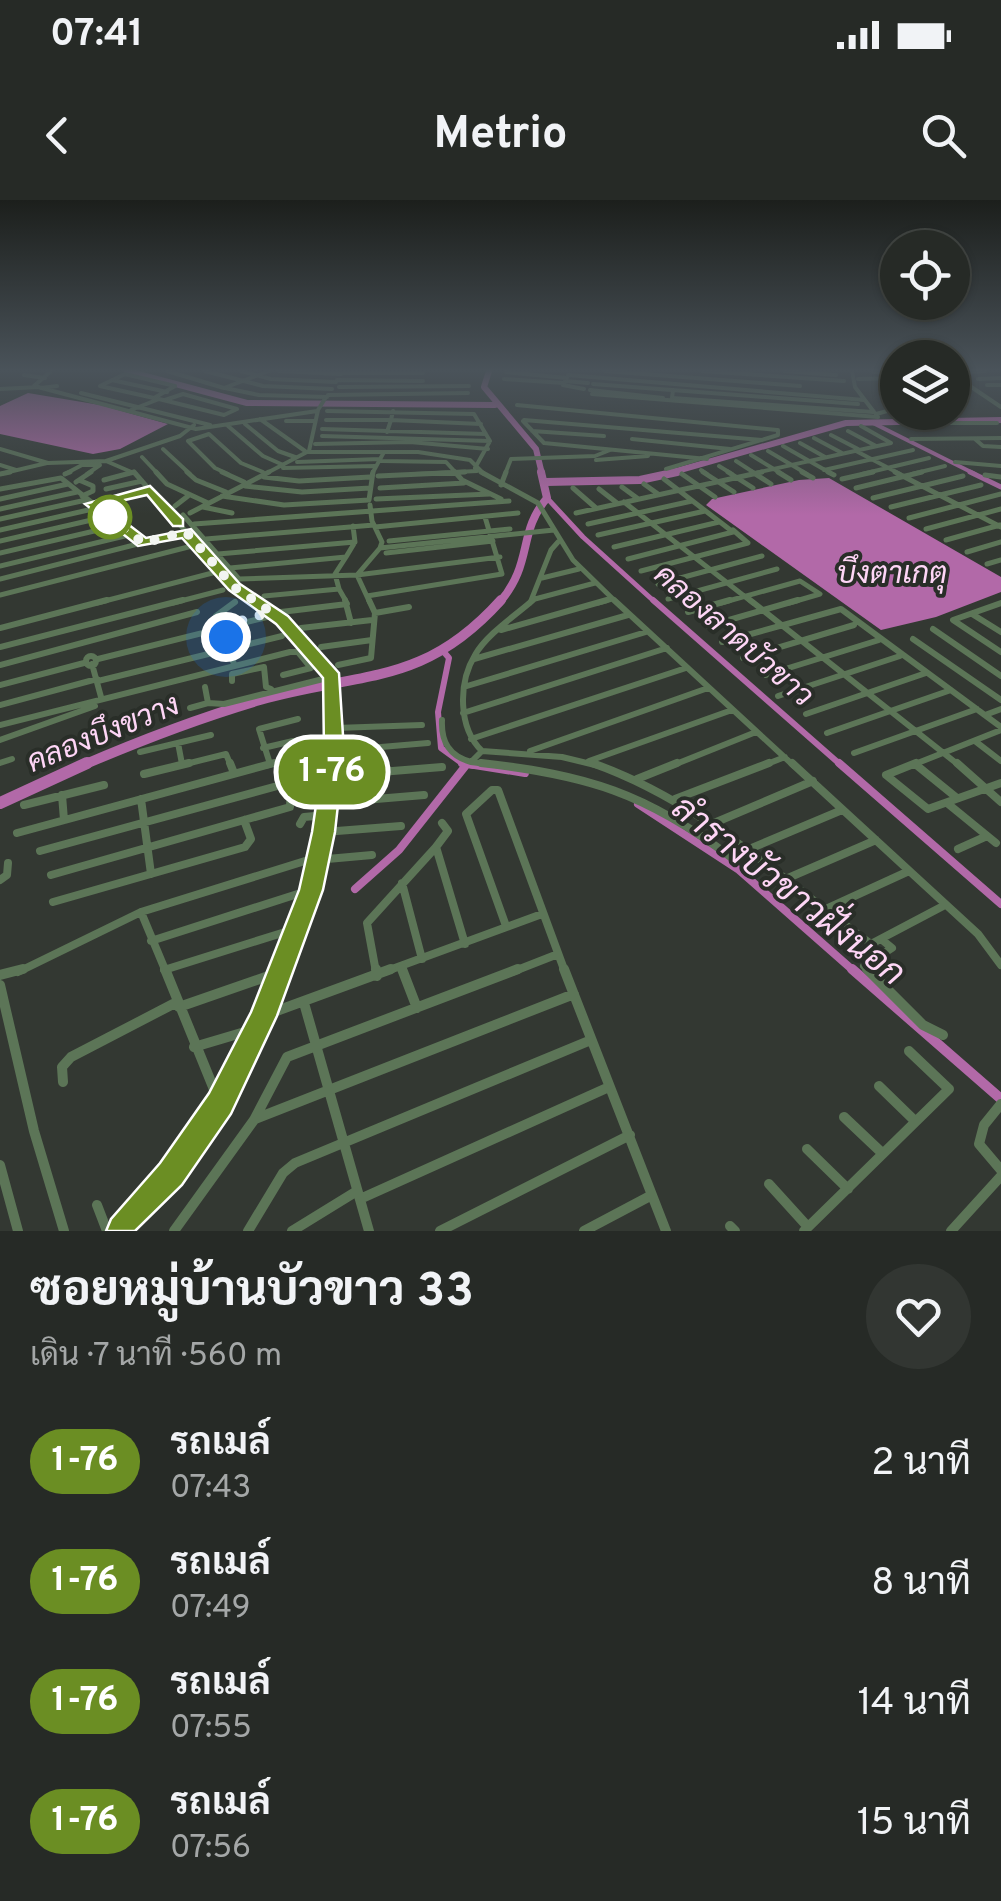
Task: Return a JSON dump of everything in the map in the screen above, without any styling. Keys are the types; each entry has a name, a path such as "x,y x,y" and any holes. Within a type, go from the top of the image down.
{"street":[{"path":"170,419 196,427 230,426 260,419"},
{"path":"181,419 214,427"},
{"path":"260,419 308,451 450,464 468,483 501,499"},
{"path":"476,469 490,441 477,419"},
{"path":"623,426 626,419"},
{"path":"664,419 780,432 666,470"},
{"path":"326,420 482,424"},
{"path":"163,449 196,480 251,503 369,500 370,477 391,420"},
{"path":"616,459 599,448 544,443 524,420 762,440"},
{"path":"286,422 315,421 308,451 187,513 204,539 244,581 357,575 500,557"},
{"path":"244,423 278,451 296,460 380,458"},
{"path":"970,423 1000,424"},
{"path":"976,423 986,432"},
{"path":"599,448 608,425"},
{"path":"230,426 264,456 283,466 448,454 470,460 483,456"},
{"path":"576,513 892,442 861,426"},
{"path":"109,462 196,427"},
{"path":"628,450 637,428"},
{"path":"487,434 389,429 322,433 488,449"},
{"path":"848,431 876,446"},
{"path":"532,432 604,436"},
{"path":"370,477 294,481 264,475 241,463 209,434 188,440 216,468 245,484 302,492 370,488"},
{"path":"831,435 871,460 1000,526"},
{"path":"814,438 843,454"},
{"path":"928,438 936,446"},
{"path":"951,438 960,446"},
{"path":"974,438 983,446 1001,447"},
{"path":"911,439 1001,438"},
{"path":"632,439 736,449"},
{"path":"315,444 490,441"},
{"path":"800,442 826,457"},
{"path":"782,446 834,475"},
{"path":"0,450 48,463"},
{"path":"586,457 628,450 707,459"},
{"path":"824,470 913,450"},
{"path":"768,451 812,478"},
{"path":"499,484 508,460 568,456 616,459 652,453"},
{"path":"752,455 792,480"},
{"path":"142,457 167,484 205,505 232,513"},
{"path":"842,479 929,458"},
{"path":"470,460 476,469 499,484 527,497 550,523 566,554 595,584 978,934 1001,964"},
{"path":"736,461 771,484"},
{"path":"955,462 1001,466"},
{"path":"0,474 48,463 123,464 234,587 276,613 332,677 336,728 332,776 318,860 299,928 258,1028 220,1104 171,1174 123,1231"},
{"path":"0,466 17,470"},
{"path":"0,499 75,482 100,466 82,466 64,474"},
{"path":"719,466 753,488"},
{"path":"856,488 946,466"},
{"path":"378,476 476,469"},
{"path":"110,470 116,477"},
{"path":"701,470 734,492"},
{"path":"104,480 134,472"},
{"path":"682,474 714,496"},
{"path":"873,498 963,476"},
{"path":"985,476 1001,478"},
{"path":"0,488 57,478 94,486 87,500 0,530"},
{"path":"641,571 748,544 664,479"},
{"path":"106,490 142,481"},
{"path":"75,482 87,500 143,543"},
{"path":"380,488 468,483"},
{"path":"644,484 659,494"},
{"path":"891,507 981,485"},
{"path":"622,486 638,499"},
{"path":"573,488 597,508"},
{"path":"600,488 638,512 746,596 944,752 1001,802"},
{"path":"0,509 150,490"},
{"path":"376,499 492,494"},
{"path":"909,518 1000,494"},
{"path":"175,506 188,496"},
{"path":"0,519 87,500"},
{"path":"588,524 693,500"},
{"path":"192,524 370,508 509,501"},
{"path":"367,596 499,575 500,557 491,536 486,503"},
{"path":"370,508 383,550"},
{"path":"926,529 1001,509"},
{"path":"598,536 706,510"},
{"path":"204,539 518,513"},
{"path":"0,542 109,516"},
{"path":"614,547 721,521"},
{"path":"357,575 383,550 540,531 550,523"},
{"path":"0,554 120,525"},
{"path":"351,622 335,574 356,542 353,526"},
{"path":"946,540 1000,526"},
{"path":"491,536 510,529"},
{"path":"628,558 733,530"},
{"path":"0,578 186,532"},
{"path":"0,566 133,534"},
{"path":"389,541 428,543"},
{"path":"217,554 356,542"},
{"path":"534,600 548,558 558,542"},
{"path":"966,552 1001,542"},
{"path":"0,595 196,545"},
{"path":"548,558 566,554"},
{"path":"658,584 762,556"},
{"path":"229,568 346,558"},
{"path":"987,564 1001,560"},
{"path":"541,578 580,569"},
{"path":"668,599 777,569"},
{"path":"0,628 220,571"},
{"path":"338,665 371,659 374,616 357,575"},
{"path":"688,612 803,580 820,594 708,626"},
{"path":"595,584 534,600 473,659 464,724 482,751 588,762 638,779 714,823 871,944 946,906"},
{"path":"264,596 339,589"},
{"path":"0,647 223,590"},
{"path":"500,630 612,600"},
{"path":"234,664 218,613 235,602"},
{"path":"1001,602 953,620 1001,652"},
{"path":"0,685 276,613 348,604"},
{"path":"90,605 97,622"},
{"path":"993,606 1001,610"},
{"path":"300,628 351,622 409,608"},
{"path":"722,642 841,609 878,634 878,640"},
{"path":"0,664 196,612"},
{"path":"971,613 1001,632"},
{"path":"473,659 628,615"},
{"path":"743,658 854,625"},
{"path":"933,629 1001,676"},
{"path":"467,686 646,632"},
{"path":"0,705 282,636"},
{"path":"913,639 1001,700"},
{"path":"320,647 372,640"},
{"path":"766,675 878,640 1001,729 886,776 928,810 1001,783"},
{"path":"85,642 101,697"},
{"path":"463,713 667,648"},
{"path":"0,726 101,697 294,651 311,668 283,675"},
{"path":"778,696 902,655"},
{"path":"232,681 232,674 264,666 270,688"},
{"path":"471,739 686,668"},
{"path":"806,714 926,672"},
{"path":"190,708 224,704 270,688 332,677"},
{"path":"205,687 208,703"},
{"path":"524,754 708,688"},
{"path":"827,733 951,690"},
{"path":"0,740 95,706"},
{"path":"854,753 1001,709"},
{"path":"54,710 61,718"},
{"path":"588,762 732,710"},
{"path":"270,764 259,729 298,720"},
{"path":"442,720 445,748 462,761 532,768 612,784 652,802 732,858"},
{"path":"336,728 422,725"},
{"path":"638,779 756,732"},
{"path":"140,752 211,734"},
{"path":"975,741 1001,761"},
{"path":"178,742 182,764"},
{"path":"263,748 428,743"},
{"path":"18,833 270,764 293,749"},
{"path":"51,875 290,807 293,749"},
{"path":"471,762 482,751"},
{"path":"144,774 226,754 234,774"},
{"path":"674,799 785,757"},
{"path":"0,763 12,760"},
{"path":"916,764 957,798"},
{"path":"332,776 442,768"},
{"path":"714,823 813,781"},
{"path":"40,851 292,782"},
{"path":"24,806 104,785"},
{"path":"506,926 466,814 492,790 498,790 542,914 666,1231"},
{"path":"62,796 64,820"},
{"path":"328,803 424,796"},
{"path":"141,799 150,874"},
{"path":"947,803 996,843"},
{"path":"747,850 842,810"},
{"path":"300,824 304,817 326,815"},
{"path":"54,902 248,845 244,820"},
{"path":"377,976 368,923 448,832 442,823"},
{"path":"324,832 400,826"},
{"path":"958,849 988,836"},
{"path":"788,878 876,840"},
{"path":"436,847 465,944"},
{"path":"0,975 12,974 141,912 318,860 372,854"},
{"path":"0,880 6,875 8,863"},
{"path":"826,909 909,871"},
{"path":"402,883 422,959"},
{"path":"151,941 311,890"},
{"path":"141,912 220,1104"},
{"path":"263,1016 542,914"},
{"path":"164,970 299,928"},
{"path":"881,939 892,948 864,966 923,1025 942,1035"},
{"path":"174,1231 254,1120 282,1062 558,954"},
{"path":"401,967 418,1008"},
{"path":"63,1082 62,1067 71,1058 178,1005 281,972"},
{"path":"0,985 34,1132 64,1231"},
{"path":"254,1120 574,994"},
{"path":"304,1003 368,1231"},
{"path":"194,1048 258,1028"},
{"path":"248,1231 288,1168 591,1040"},
{"path":"768,1184 806,1229 949,1088 909,1051"},
{"path":"879,1086 915,1122"},
{"path":"292,1231 358,1195 609,1087"},
{"path":"951,1231 1001,1173 979,1144 984,1124 1001,1104"},
{"path":"844,1117 881,1152"},
{"path":"440,1231 631,1134"},
{"path":"806,1148 848,1189"},
{"path":"0,1164 18,1231"},
{"path":"584,1231 652,1195"},
{"path":"97,1206 107,1231"}],"water":[{"path":"0,419 151,419 168,424 120,449 93,454 0,434"},
{"name":"บึงตาเกตุ","path":"829,478 1001,577 1001,592 936,617 881,630 706,505 712,499 799,480"}],"waterway":[{"name":"คลองลาดบัวขาว","path":"511,419 536,449 542,474"},
{"path":"666,474 846,423 1001,420"},
{"path":"871,422 975,474"},
{"name":"คลองบึงขวาง","path":"499,603 517,575 532,524 547,498 541,472"},
{"path":"546,482 640,480 677,472"},
{"path":"970,472 1001,487"},
{"name":"คลองลาดบัวขาว","path":"547,498 583,537 656,603"},
{"name":"คลองบึงขวาง","path":"81,766 237,707 390,672 417,662 445,648 501,600"},
{"name":"คลองลาดบัวขาว","path":"653,600 842,766"},
{"name":"ลำรางบัวขาวฝั่งนอก","path":"443,651 449,658 438,712 441,748 466,765"},
{"name":"คลองบึงขวาง","path":"0,803 87,763"},
{"name":"ลำรางบัวขาวฝั่งนอก","path":"462,763 525,773"},
{"name":"คลองลาดบัวขาว","path":"839,763 1001,904"},
{"path":"355,889 399,850 466,765"},
{"name":"ลำรางบัวขาวฝั่งนอก","path":"466,765 474,766"},
{"name":"ลำรางบัวขาวฝั่งนอก","path":"638,804 739,870 855,972"},
{"name":"ลำรางบัวขาวฝั่งนอก","path":"852,969 1001,1099"}],"bus line":[{"name":"1-76","path":"123,1231 171,1174 220,1104 263,1016 311,890 324,832 334,751 336,711 332,677 282,620 234,587 186,532 143,543 92,504 150,490 178,522"}],"route":[{"path":"110,517 143,543 186,532 234,587 271,612 220,627 226,637"}]}
